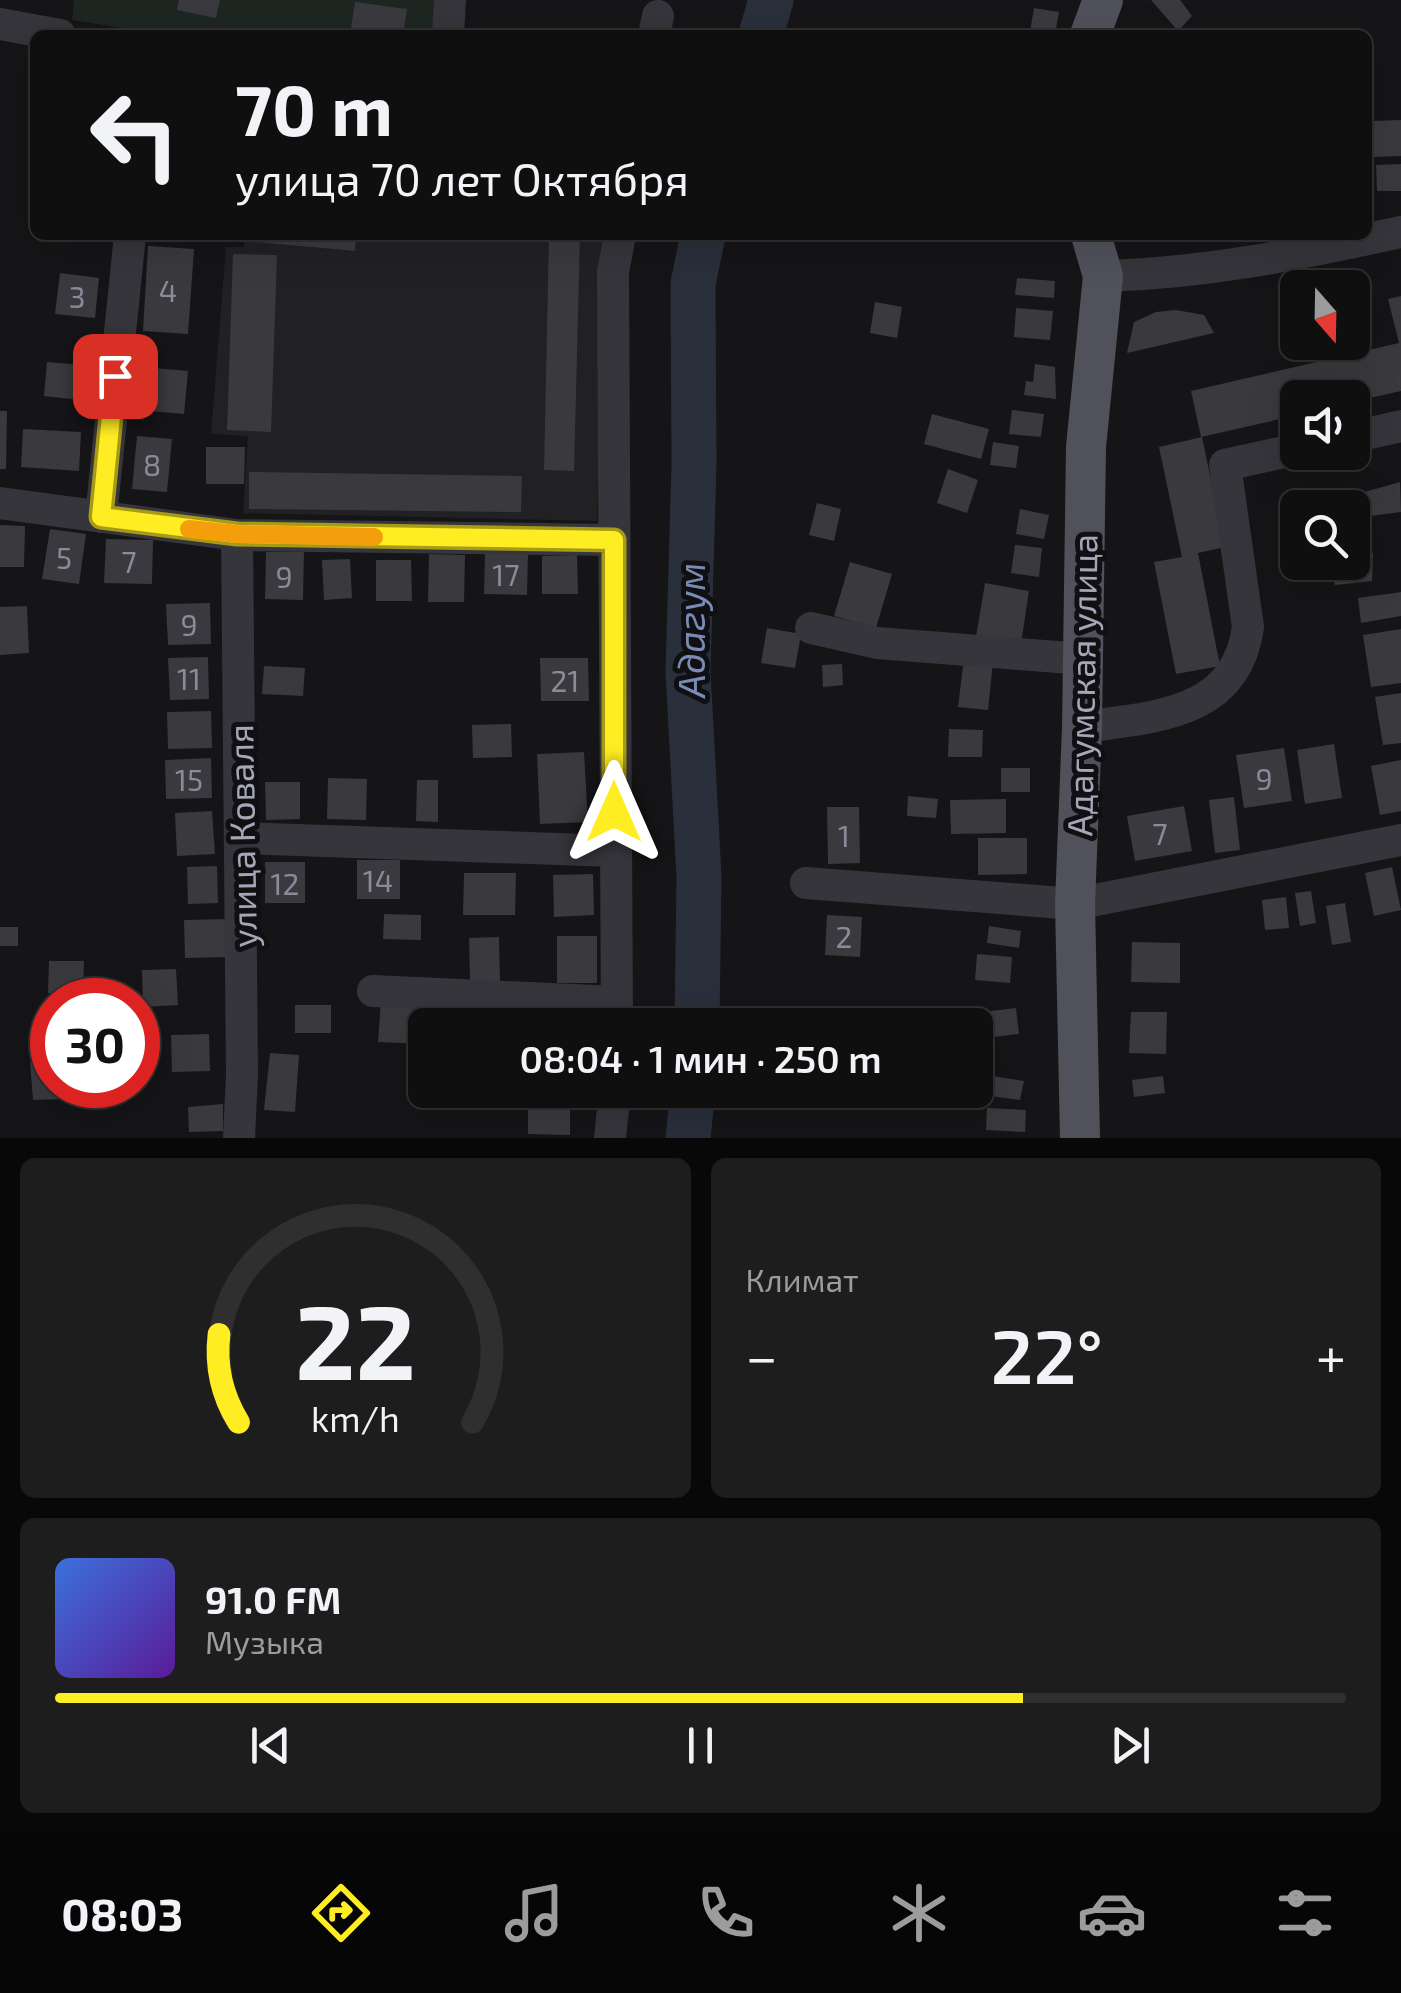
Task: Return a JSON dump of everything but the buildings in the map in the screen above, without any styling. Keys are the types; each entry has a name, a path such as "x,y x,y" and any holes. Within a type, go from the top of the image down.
{"main road":[{"path":"1092,30 1102,0"},
{"name":"Адагумская улица","path":"1080,1138 1076,904 1086,447 1103,276 1092,240"}],"street":[{"path":"448,30 450,0"},
{"path":"0,24 33,30"},
{"path":"1372,239 1401,232"},
{"path":"101,517 129,240"},
{"path":"617,1008 613,272 619,240"},
{"path":"1103,276 1175,274 1278,260 1366,240"},
{"path":"1370,433 1401,427"},
{"path":"1082,727 1134,720 1190,706 1218,691 1232,676 1244,653 1248,627 1226,465 1280,453"},
{"path":"0,503 237,534 614,540"},
{"name":"улица Коваля","path":"237,534 240,1138"},
{"path":"810,628 877,644 1084,659"},
{"path":"241,838 614,850"},
{"path":"806,883 1076,904 1401,840"},
{"path":"373,991 553,1008"},
{"path":"610,1138 612,1108"}],"shaded area":[{"path":"74,0 440,0 438,30 135,30 72,20"},
{"path":"245,240 604,240 597,521 243,513 248,436 211,434 226,247 244,247"}],"waterway":[{"name":"Адагум","path":"762,30 771,0"},
{"name":"Адагум","path":"697,1008 699,876 688,672 694,464 693,284 702,240"},
{"name":"Адагум","path":"688,1138 691,1108"}],"slow traffic":[{"path":"189,529 374,537"}],"route":[{"path":"115,376 101,517 237,534 614,540 614,812"}]}
